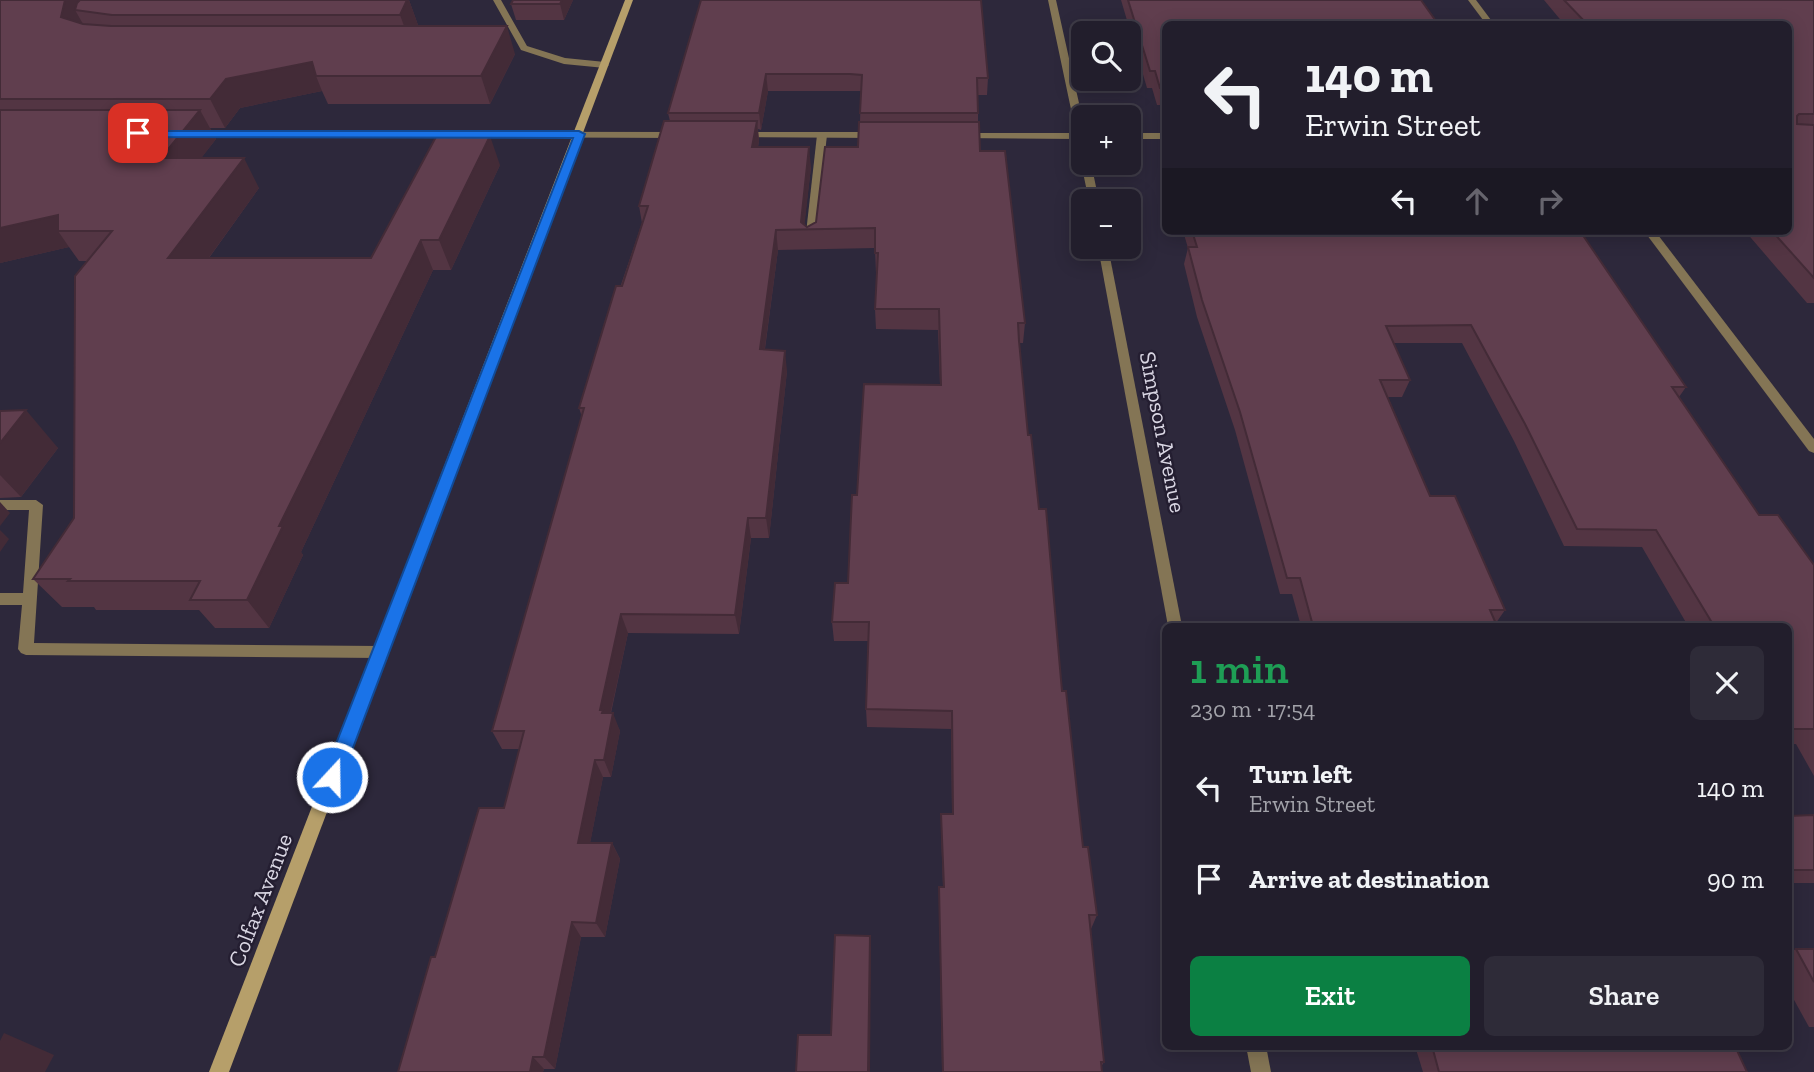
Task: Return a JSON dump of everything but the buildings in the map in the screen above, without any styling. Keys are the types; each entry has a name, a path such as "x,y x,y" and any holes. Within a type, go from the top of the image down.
{"main road":[{"name":"Colfax Avenue","path":"219,1072 629,0"}],"street":[{"path":"497,0 524,48"},
{"path":"1052,0 1075,105"},
{"path":"1472,0 1488,21"},
{"path":"511,48 524,48 565,61 605,65"},
{"path":"179,133 687,135"},
{"path":"727,135 890,135"},
{"path":"810,242 822,135"},
{"path":"945,136 1071,140"},
{"path":"1141,136 1162,136"},
{"path":"1652,235 1814,448"},
{"name":"Simpson Avenue","path":"1105,259 1174,623"},
{"path":"0,505 36,505 26,649 380,652"},
{"path":"0,599 30,599"},
{"path":"1257,1050 1261,1072"}],"route":[{"path":"138,133 579,134 332,777"}]}
